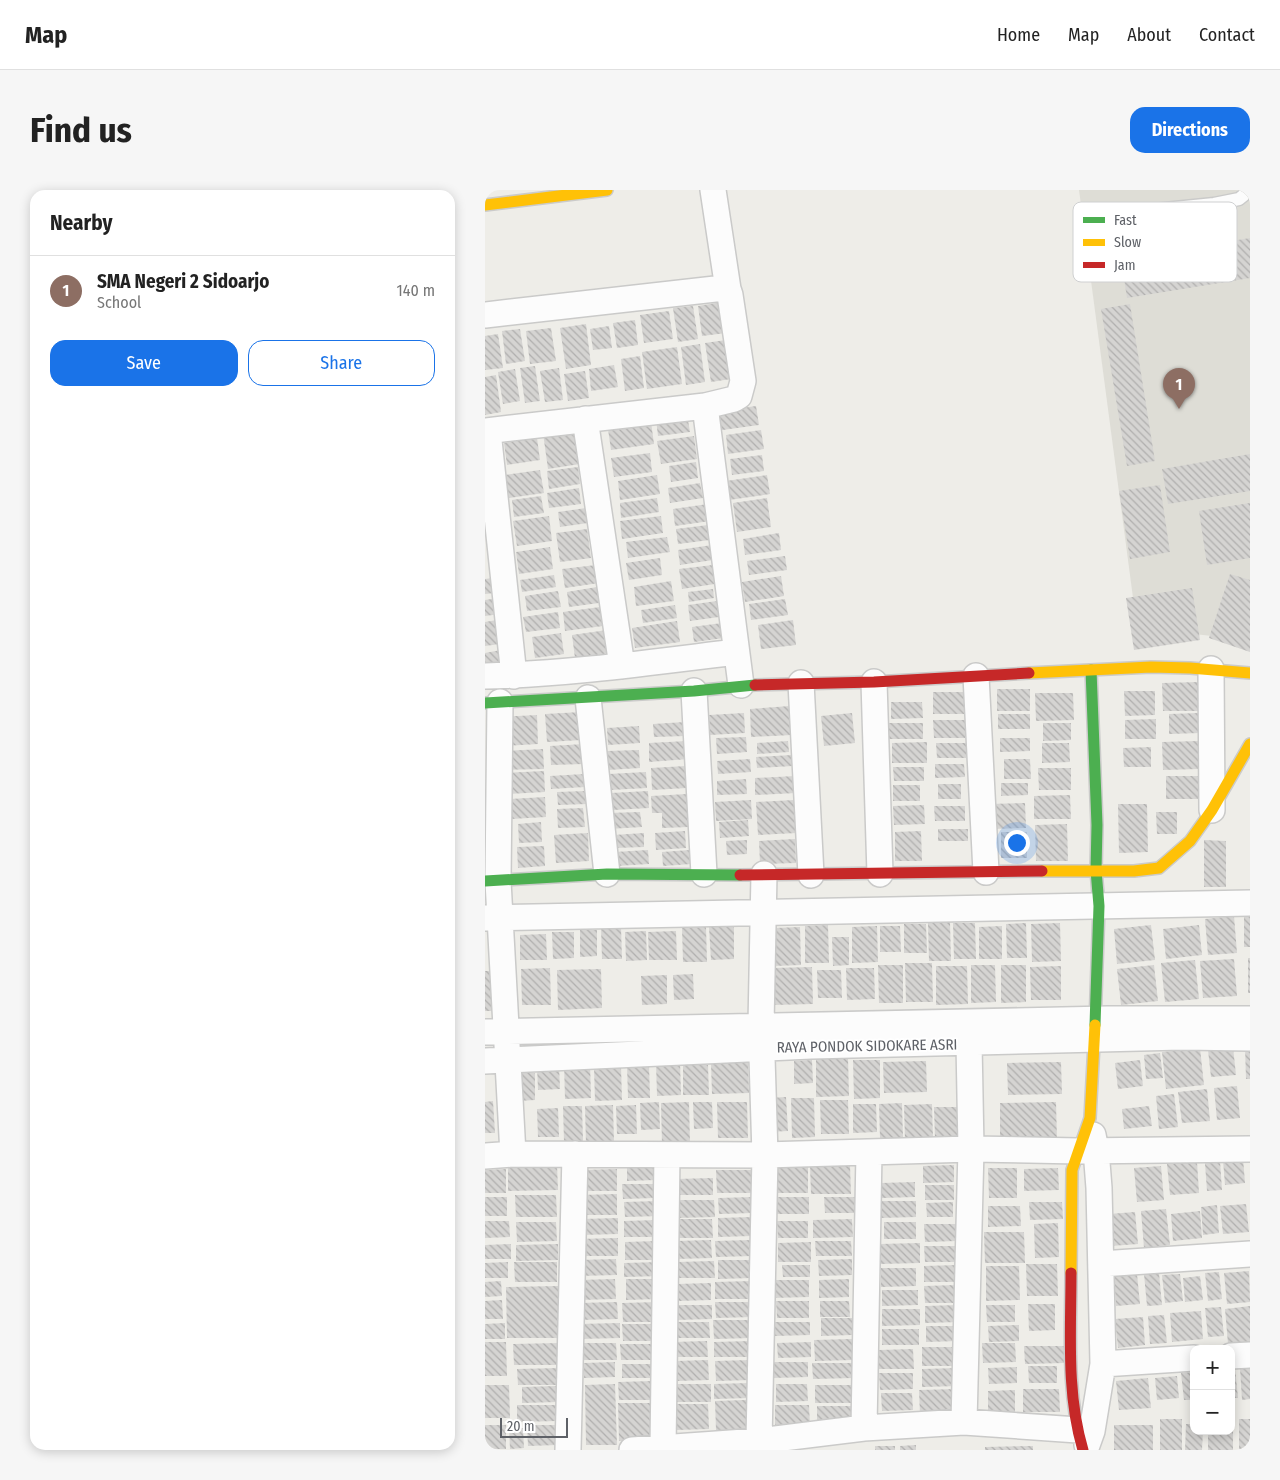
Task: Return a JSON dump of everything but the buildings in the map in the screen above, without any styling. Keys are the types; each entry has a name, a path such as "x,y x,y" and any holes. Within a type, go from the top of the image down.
{"street":[{"path":"485,205 607,190"},
{"path":"514,676 486,431 705,406 739,396 743,385 713,190"},
{"path":"485,315 721,287 728,289"},
{"path":"705,406 741,684"},
{"path":"585,419 622,666"},
{"path":"485,676 514,676 622,666 737,652"},
{"path":"513,1154 496,1061 491,881 492,703 694,691 741,684 874,682 1091,670 1127,666 1211,668 1250,673"},
{"path":"1211,668 1211,810"},
{"path":"1084,1440 1103,1364 1101,1264 1087,1151 1099,1026 1099,906 1096,870 1097,825 1091,670"},
{"path":"976,676 986,872"},
{"path":"874,682 880,874"},
{"path":"801,683 811,875"},
{"path":"694,691 704,874"},
{"path":"588,698 607,874"},
{"path":"491,881 607,874 811,875 1134,871 1159,868 1190,841 1211,810 1250,744"},
{"path":"759,1441 765,1155 761,1037 764,874"},
{"path":"493,918 1250,903"},
{"name":"RAYA PONDOK SIDOKARE ASRI","path":"496,1061 761,1037 969,1043 1099,1026 1250,1019"},
{"path":"496,1031 761,1037 1099,1026"},
{"name":"RAYA PONDOK SIDOKARE ASRI","path":"1099,1026 1183,1037 1250,1038"},
{"path":"964,1422 971,1149 969,1043"},
{"path":"485,1156 513,1154 765,1155 971,1149 1087,1151 1250,1149"},
{"path":"1084,1440 1071,1374 1072,1170 1087,1151"},
{"path":"864,1428 869,1152"},
{"path":"568,1450 575,1154"},
{"path":"663,1448 667,1155"},
{"path":"1101,1264 1250,1254"},
{"path":"1235,1356 1250,1355"},
{"path":"1103,1364 1190,1358"},
{"path":"632,1450 759,1441 864,1428 964,1422 1084,1440"}],"lane":[{"path":"1221,202 1239,199 1246,190"}],"shaded area":[{"path":"1079,190 1250,190 1250,640 1137,628 1091,282 1237,282 1237,202 1081,202"}],"traffic: fast":[{"path":"1091,670 1097,825 1096,870 1099,906 1095,1025"},
{"path":"485,703 694,691 755,685"},
{"path":"485,881 607,874 740,875"}],"traffic: slow":[{"path":"485,205 607,190"},
{"path":"1029,673 1151,667 1250,673"},
{"path":"1042,871 1134,871 1159,868 1190,841 1212,810 1250,744"},
{"path":"1071,1273 1072,1170 1090,1118 1095,1025"}],"traffic: jam":[{"path":"755,685 874,682 1029,673"},
{"path":"740,875 1042,871"},
{"path":"1071,1273 1070,1340 1072,1385 1074,1407 1083,1450"}],"place":[{"name":"SMA Negeri 2 Sidoarjo","path":"1179,409"}]}
